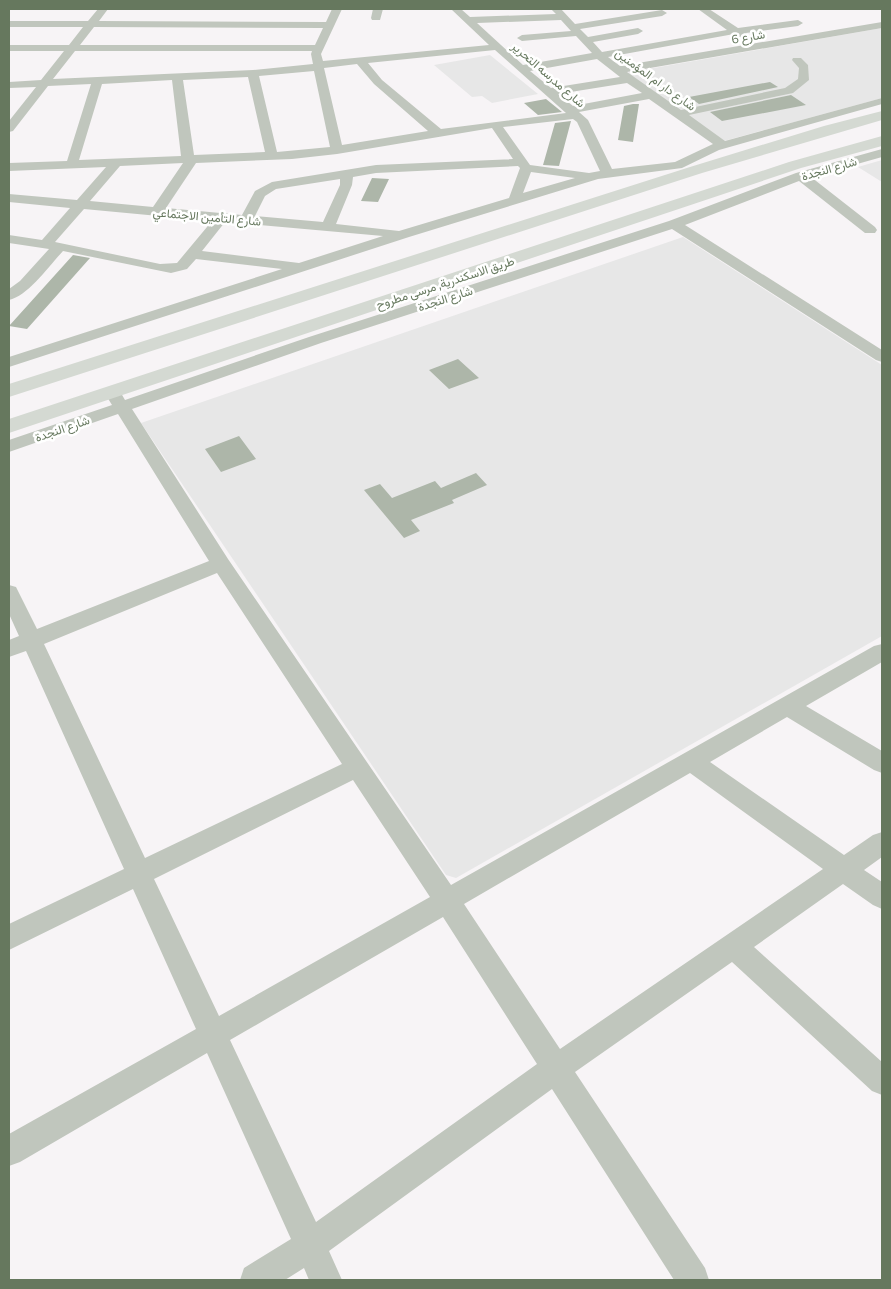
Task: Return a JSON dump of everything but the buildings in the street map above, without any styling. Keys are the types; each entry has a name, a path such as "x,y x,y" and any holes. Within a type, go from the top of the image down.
{"main road":[{"name":"طريق الاسكندرية, مرسى مطروح","path":"9,390 696,170 882,115"},
{"name":"طريق الاسكندرية, مرسى مطروح","path":"9,426 117,399 801,172 882,141"},
{"path":"666,168 696,170"}],"street":[{"path":"9,127 103,9"},
{"path":"337,9 318,48 318,66 337,150"},
{"path":"457,10 509,9 516,19"},
{"path":"703,9 762,47"},
{"name":"شارع مدرسه التحرير","path":"457,10 521,69 574,112 586,126 602,174"},
{"path":"467,20 516,19 574,10"},
{"name":"شارع دار ام المؤمنين","path":"560,13 600,55 629,79 723,145"},
{"path":"579,34 662,13"},
{"path":"785,14 818,37"},
{"path":"521,69 736,31 798,23"},
{"path":"9,24 90,25 168,37 224,33 318,48"},
{"path":"9,48 72,49 168,37 328,25"},
{"name":"شارع 6","path":"618,70 762,47 882,25"},
{"path":"522,38 647,29"},
{"path":"200,75 224,33"},
{"path":"9,85 253,73 497,47"},
{"path":"678,114 789,91 802,80 804,67 797,60"},
{"path":"360,61 378,82 438,133"},
{"path":"253,73 272,156"},
{"path":"157,211 190,160 177,76"},
{"path":"549,92 629,79"},
{"path":"72,164 98,80"},
{"path":"9,167 272,156 337,150 574,112 650,95"},
{"path":"247,219 260,194 272,186 347,173 392,168 524,165 568,174 602,174 666,168 688,162 709,150 723,145 882,101"},
{"path":"495,124 524,165"},
{"name":"شارع النجدة","path":"310,334 674,224 801,172 882,152"},
{"path":"9,296 25,284 80,204 116,163"},
{"path":"514,201 524,165"},
{"path":"801,172 870,230"},
{"path":"319,261 325,226 346,185 347,173"},
{"path":"9,362 404,234 602,174"},
{"name":"شارع التأمين الاجتماعي","path":"9,198 404,234"},
{"path":"9,239 53,245 165,269 182,266 222,217"},
{"path":"674,224 882,358"},
{"path":"192,254 302,267"},
{"path":"117,399 221,564 447,900 693,1280"},
{"name":"شارع النجدة","path":"9,446 117,399"},
{"path":"20,644 221,564"},
{"path":"9,592 20,644 140,874 326,1280"},
{"path":"9,1151 882,652"},
{"path":"788,706 882,763"},
{"path":"691,762 882,898"},
{"path":"9,937 358,767"},
{"path":"256,1280 311,1245 555,1069 882,843"},
{"path":"733,946 882,1081"}],"shaded area":[{"path":"882,28 882,98 724,141 625,73"},
{"path":"490,55 538,94 492,103 482,96 472,97 434,65"},
{"path":"882,160 882,182 858,167"},
{"path":"683,237 882,365 882,636 456,878 446,875 141,423"}]}
